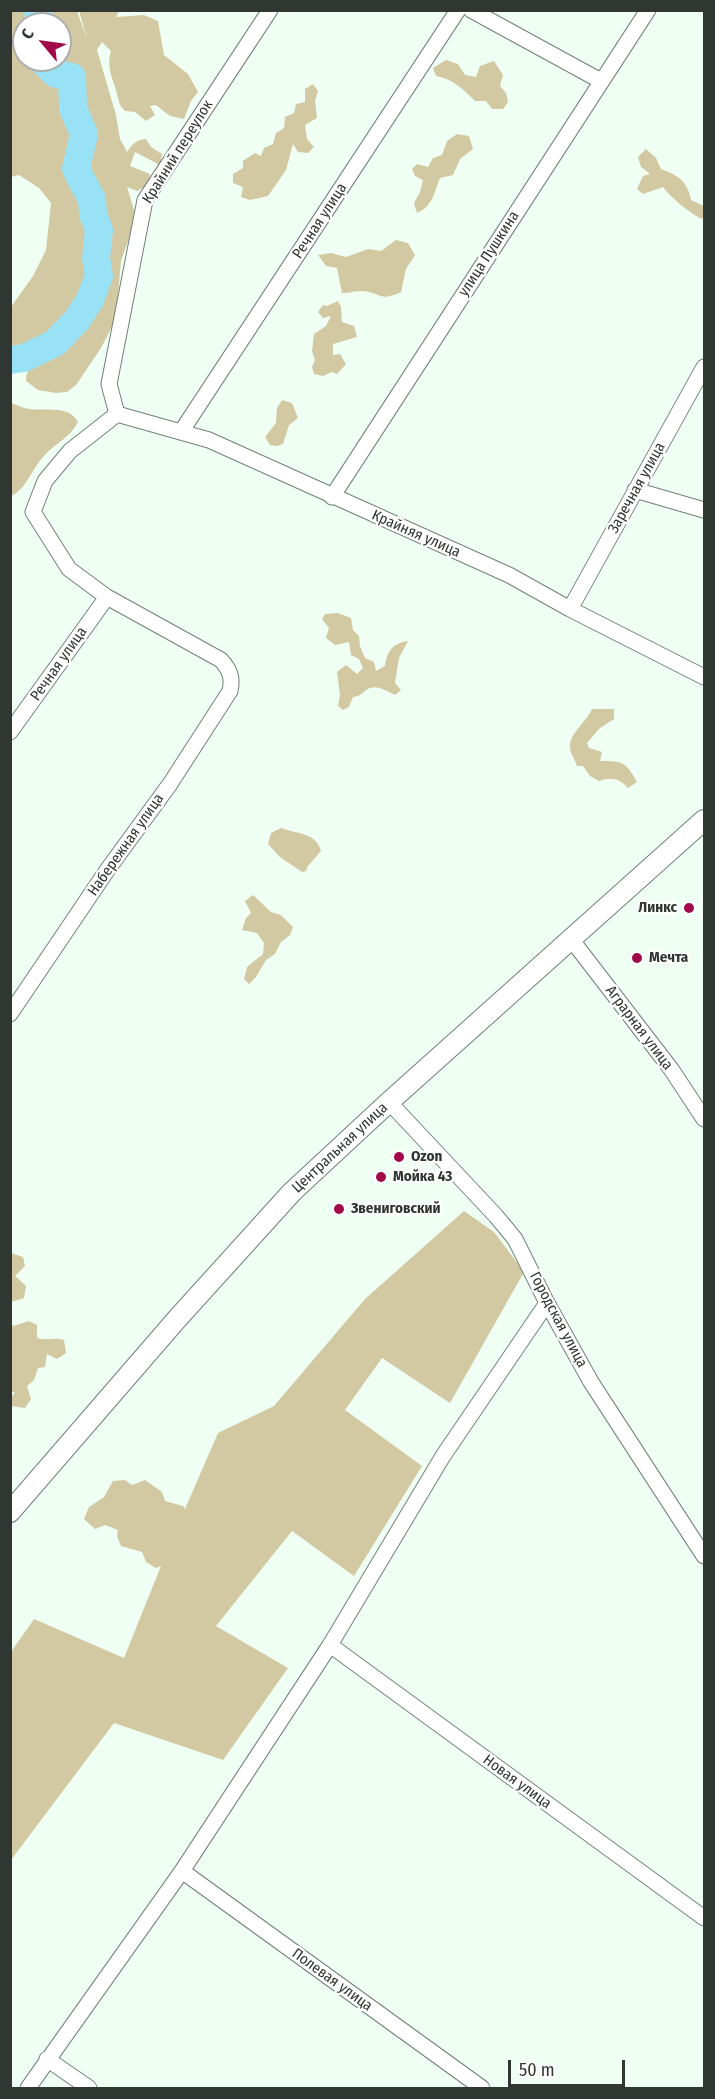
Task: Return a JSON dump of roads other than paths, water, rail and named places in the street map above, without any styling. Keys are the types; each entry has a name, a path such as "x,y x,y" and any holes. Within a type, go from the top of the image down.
{"street":[{"name":"Крайний переулок","path":"117,414 109,384 145,200 270,10"},
{"name":"Речная улица","path":"181,432 458,10"},
{"path":"471,10 601,81"},
{"name":"улица Пушкина","path":"332,497 648,10"},
{"name":"Заречная улица","path":"570,609 705,367"},
{"name":"Крайняя улица","path":"117,414 209,440 508,575 705,677"},
{"path":"107,597 69,569 33,512 45,482 70,451 117,414"},
{"path":"635,490 705,510"},
{"name":"Речная улица","path":"10,732 107,597"},
{"name":"Набережная улица","path":"10,1014 108,869 170,784 230,691 231,674 221,660 107,597"},
{"name":"Центральная улица","path":"10,1512 177,1319 291,1192 705,819"},
{"name":"Аграрная улица","path":"571,939 672,1069 705,1119"},
{"name":"Городская улица","path":"389,1102 515,1239 591,1382 705,1556"},
{"path":"28,2088 182,1871 330,1645 443,1456 547,1303"},
{"name":"Новая улица","path":"330,1645 705,1918"},
{"name":"Полевая улица","path":"182,1871 482,2088"},
{"path":"47,2059 89,2088"}],"waterway":[{"path":"10,360 24,358 55,343 77,320 90,300 99,276 96,258 99,230 93,214 92,200 76,169 84,134 73,108 72,77 54,72"}],"place":[{"name":"Линкс","path":"689,908"},
{"name":"Мечта","path":"637,958"},
{"name":"Ozon","path":"399,1157"},
{"name":"Мойка 43","path":"381,1177"},
{"name":"Звениговский","path":"339,1209"}]}
